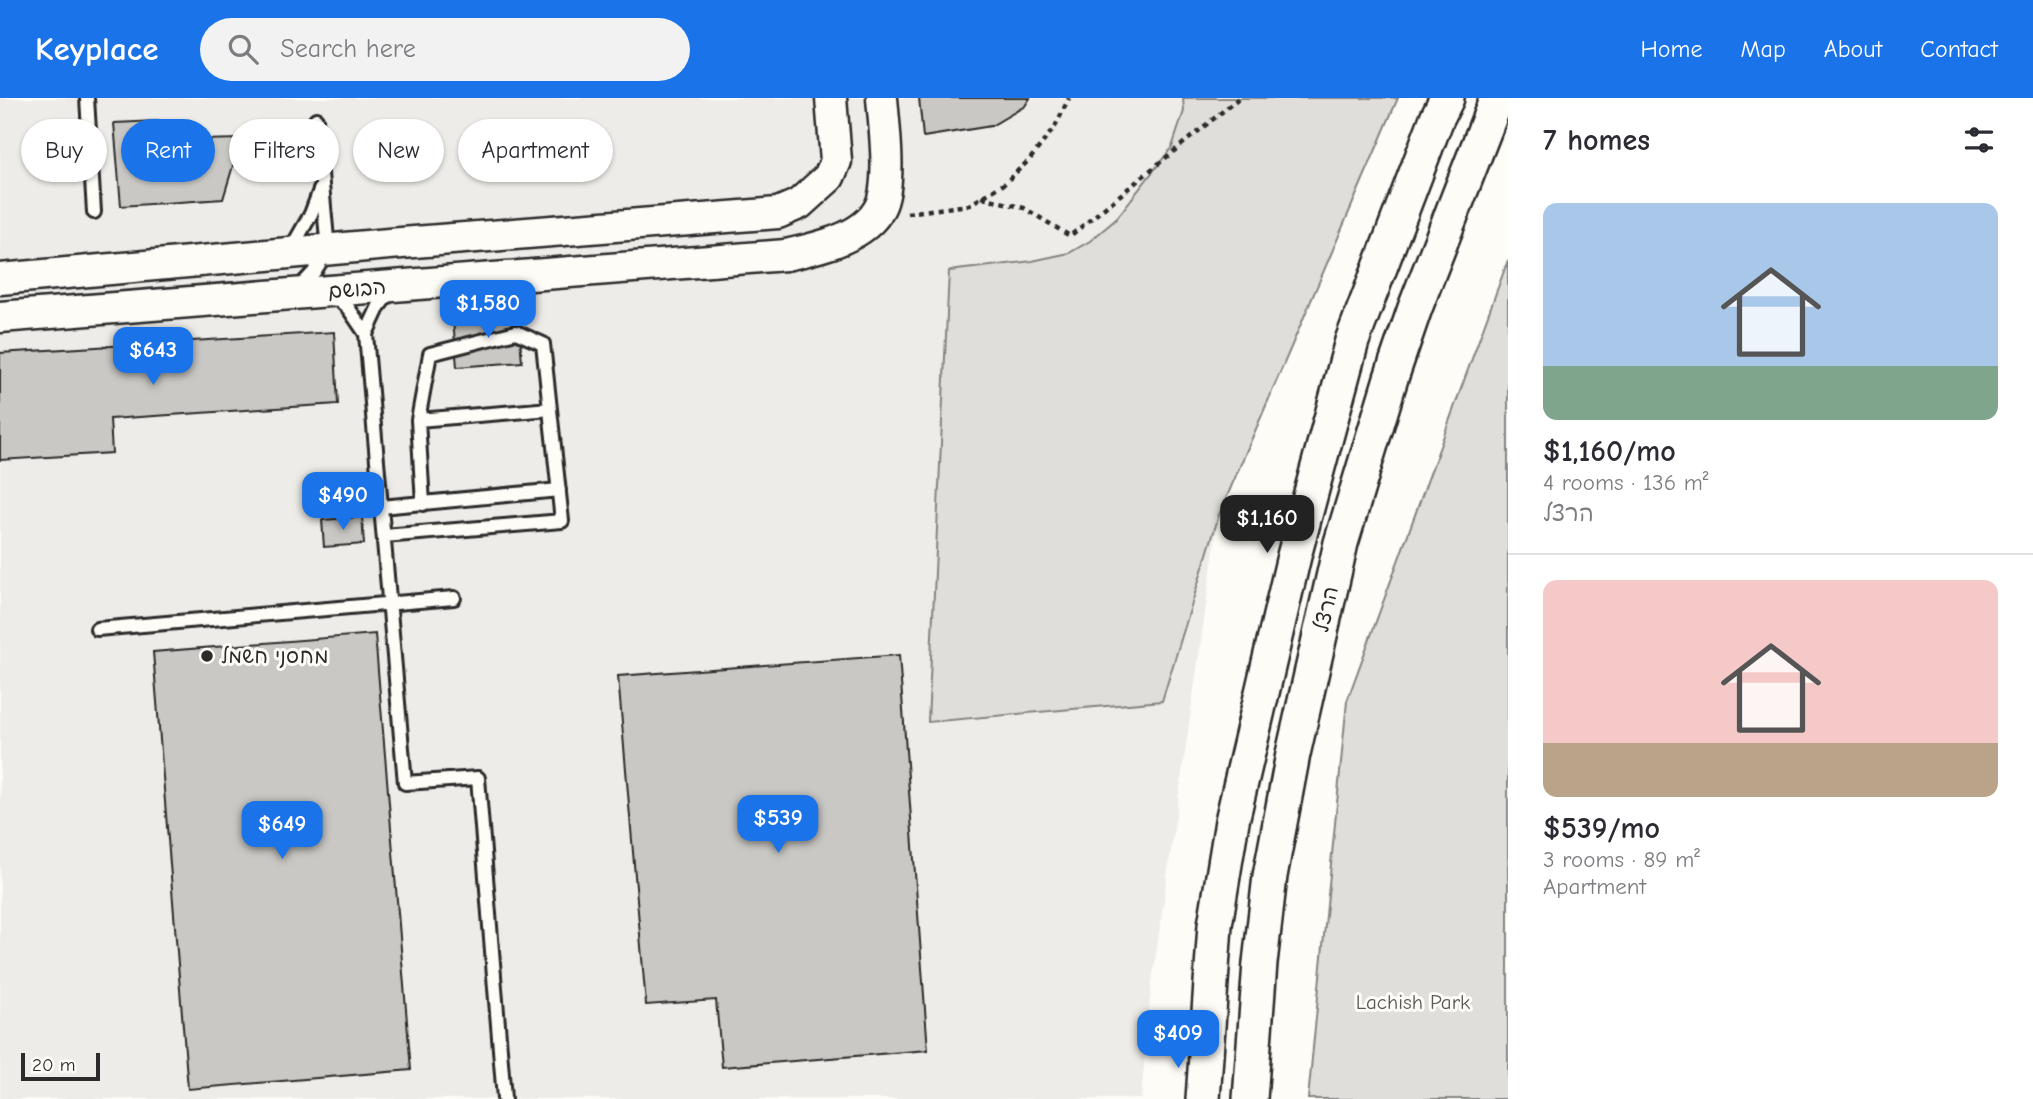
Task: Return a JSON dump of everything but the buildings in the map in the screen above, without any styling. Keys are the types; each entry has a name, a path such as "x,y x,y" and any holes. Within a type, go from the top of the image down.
{"main road":[{"name":"הרצל","path":"1203,1099 1215,925 1232,821 1294,556 1352,341 1447,98"},
{"name":"הרצל","path":"1250,1099 1260,963 1270,876 1293,754 1341,543 1391,377 1415,308 1497,98"}],"street":[{"name":"הבושם","path":"0,279 778,213 799,204 830,177 836,161 831,98"},
{"path":"872,218 881,206 886,186 882,98"},
{"name":"הבושם","path":"0,317 786,255 837,241 855,232 872,218"}],"lane":[{"path":"87,98 93,212"},
{"path":"293,295 314,272 328,250 322,183"},
{"path":"289,253 311,214 322,183"},
{"path":"366,334 379,306 394,286"},
{"path":"330,291 349,309 366,334 405,783 478,778 504,1099"},
{"path":"384,536 562,521 543,344 516,332 430,354 418,420 423,504"},
{"path":"418,420 550,409"},
{"path":"382,507 559,490"},
{"path":"97,629 454,598"}],"path":[{"path":"872,218 969,205 1004,184 1030,159 1055,127 1069,98"},
{"path":"982,197 1024,208 1070,236 1239,98"}],"shaded area":[{"path":"0,98 1183,98 1184,110 1172,147 1115,220 1090,241 1069,253 1032,261 949,271 1162,701 1219,515 1151,989 1141,1099 0,1099"}],"green space":[{"path":"1183,98 1398,98 1219,515 1162,701 928,722 949,271 1032,261 1069,253 1090,241 1115,220 1172,147 1184,111"},
{"name":"Lachish Park","path":"1508,260 1508,1099 1308,1099 1347,701"}],"place":[{"name":"מחסני חשמל","path":"207,656"}]}
